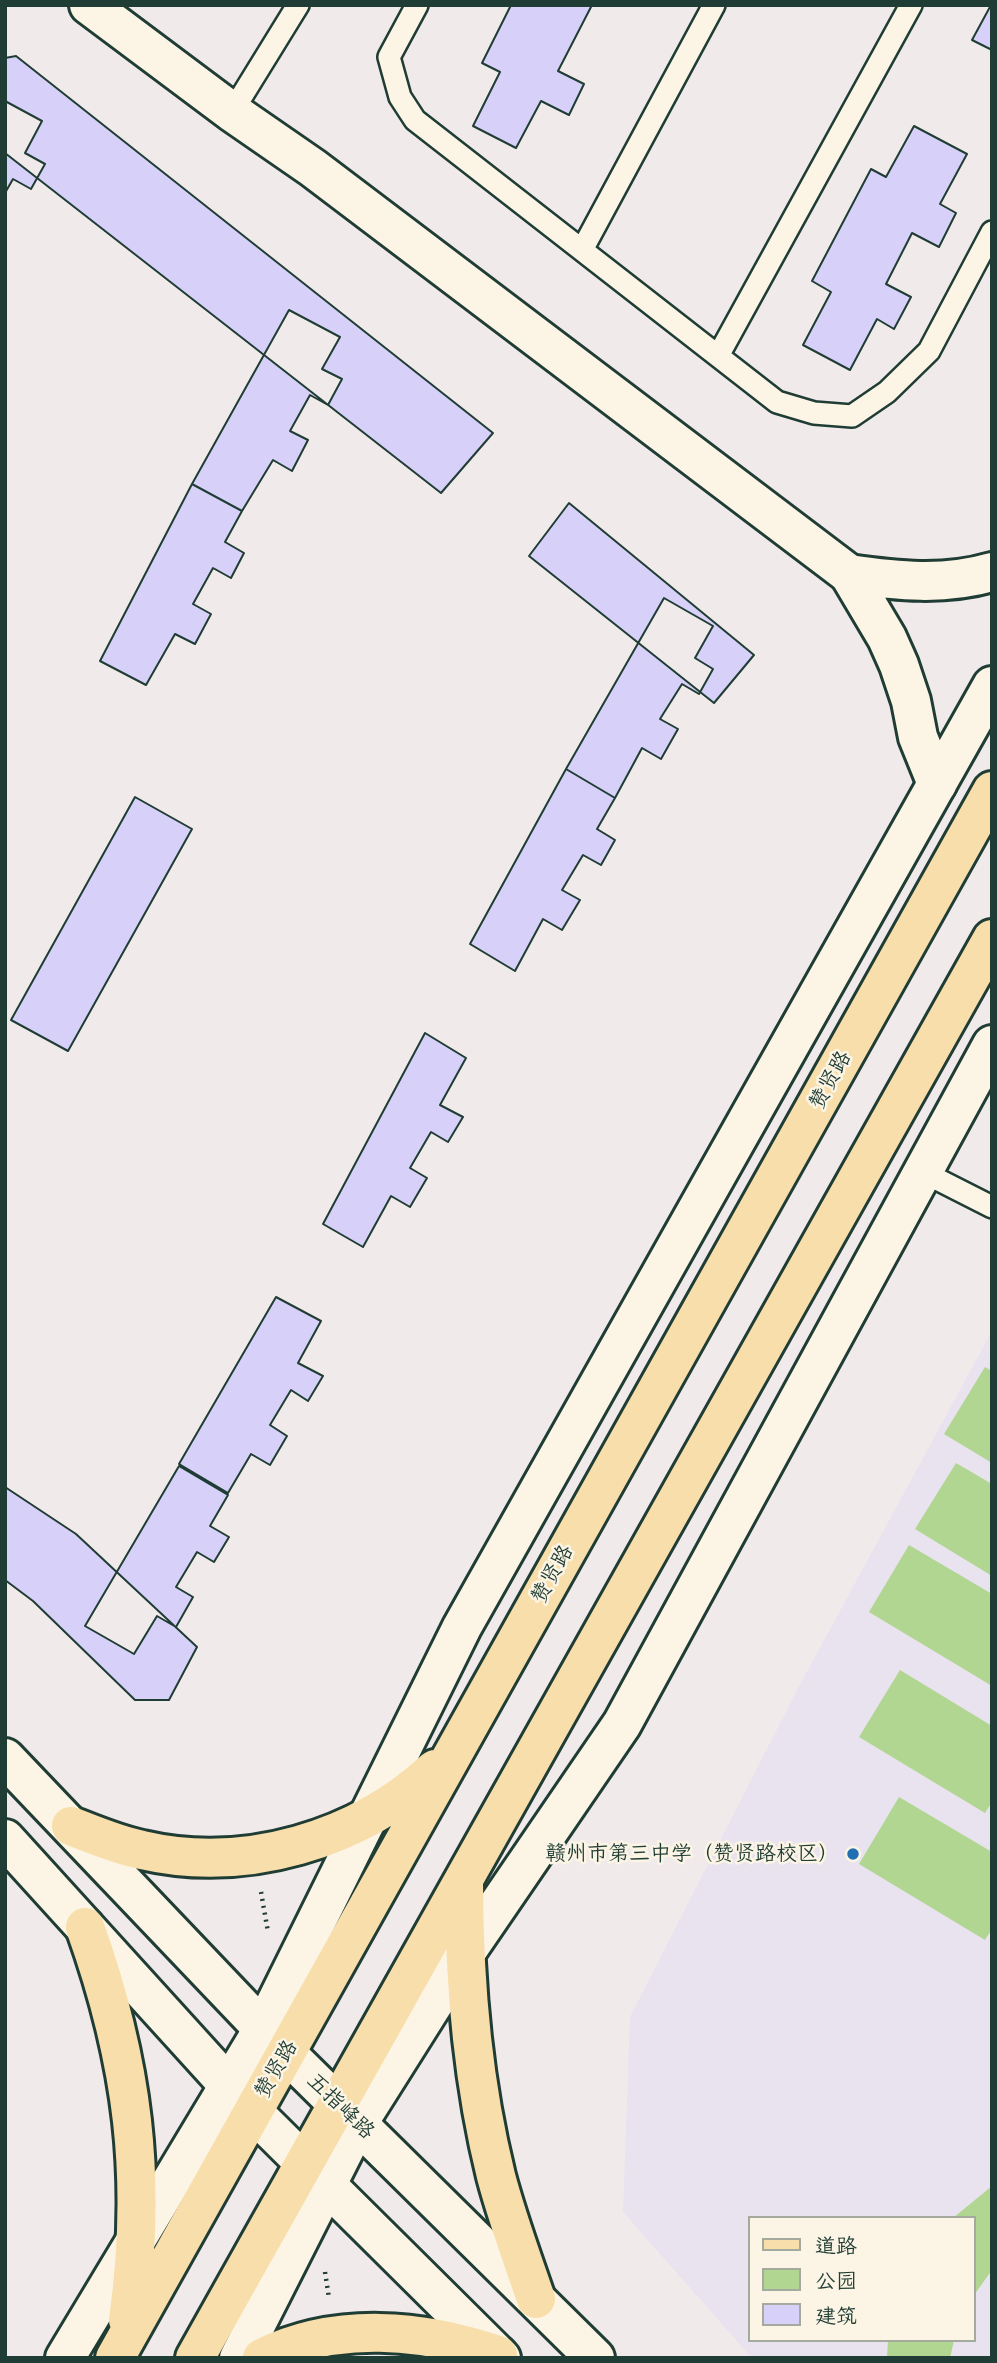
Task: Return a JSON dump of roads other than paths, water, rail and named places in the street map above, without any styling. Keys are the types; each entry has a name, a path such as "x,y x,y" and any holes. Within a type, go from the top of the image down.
{"main road":[{"name":"赞贤路","path":"120,2349 241,2099 452,1753 992,791"},
{"path":"195,2358 314,2175 348,2113 464,1881 992,939"},
{"path":"71,1826 106,1840 180,1856 219,1857 295,1847 330,1835 369,1816 405,1794 452,1753"},
{"path":"464,1881 464,1955 470,2038 482,2115 496,2178 536,2299"},
{"path":"85,1927 109,1996 121,2042 137,2161 134,2281 120,2349"},
{"path":"262,2358 307,2342 346,2334 385,2332 424,2335 461,2342 500,2356"}],"street":[{"path":"89,5 232,112 313,168 849,574 887,638 899,665 919,737 937,784"},
{"path":"849,574 907,583 943,581 992,572"},
{"path":"275,2041 369,1816 462,1627 992,686"},
{"path":"348,2113 464,1955 622,1724 992,1045"},
{"name":"五指峰路","path":"5,1758 275,2041 595,2358"},
{"path":"5,1839 241,2099 314,2175 500,2356"},
{"path":"65,2358 137,2238 241,2099"},
{"path":"239,2358 314,2175"}],"lane":[{"path":"232,112 298,5"},
{"path":"417,5 389,58 400,97 415,120 777,402 814,413 852,416 887,392 929,351 992,232"},
{"path":"582,250 714,5"},
{"path":"718,356 911,5"},
{"path":"923,1172 992,1207"}],"place":[{"name":"赣州市第三中学（赞贤路校区）","path":"853,1854"}]}
